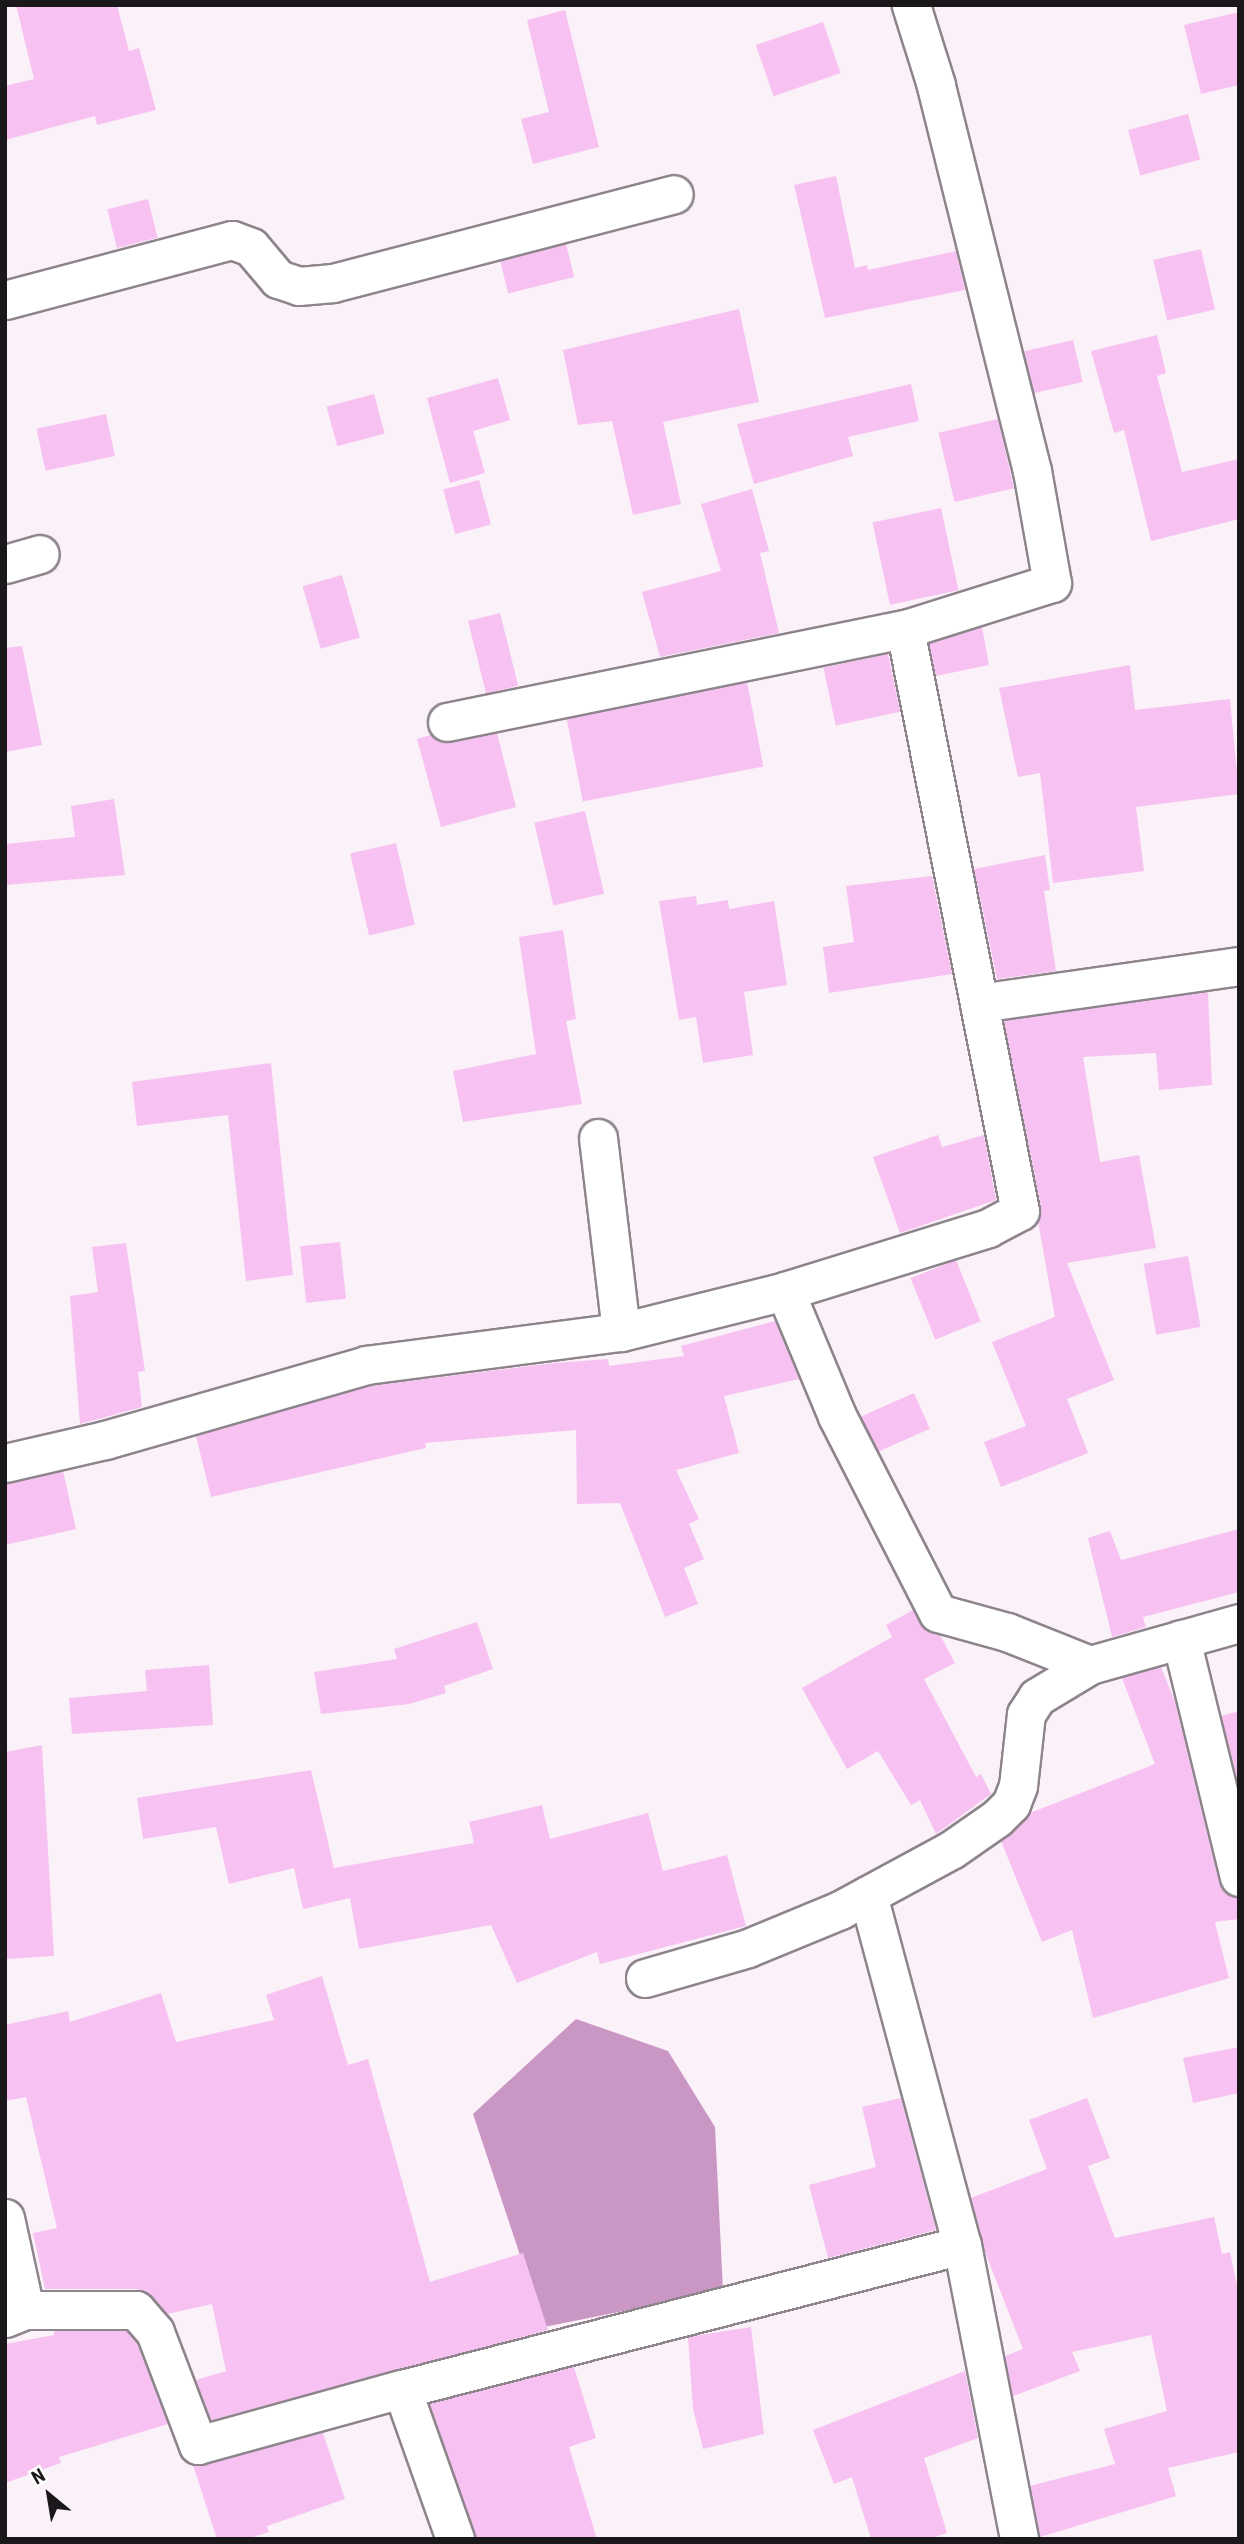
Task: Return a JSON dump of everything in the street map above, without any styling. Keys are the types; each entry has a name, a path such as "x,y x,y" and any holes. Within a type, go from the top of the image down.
{"street":[{"path":"447,722 905,629 1052,583 1032,471 936,85 911,5"},
{"path":"5,300 232,240 251,247 278,279 299,286 333,283 674,194"},
{"path":"5,564 40,554"},
{"path":"5,1463 105,1440 366,1365 621,1332 785,1291 988,1227 1020,1211 905,629"},
{"path":"979,1003 1239,966"},
{"path":"598,1138 621,1332"},
{"path":"785,1291 837,1416 938,1613 1007,1632 1090,1665"},
{"path":"645,1978 748,1948 868,1895 951,1850 1011,1804 1018,1786 1026,1714 1037,1697 1090,1665 1239,1623"},
{"path":"1181,1639 1239,1877"},
{"path":"868,1895 962,2245 1018,2539"},
{"path":"5,2218 15,2314 136,2310 155,2332 198,2445 402,2389 962,2245"},
{"path":"402,2389 455,2539"}],"shaded area":[{"path":"576,2019 668,2051 715,2127 723,2291 544,2327 473,2114"}],"building":[{"path":"16,5 117,5 129,51 139,48 156,110 97,125 95,116 5,140 5,86 34,79"},
{"path":"565,10 599,147 533,164 521,119 549,112 527,20"},
{"path":"1239,12 1239,85 1201,94 1184,25"},
{"path":"823,22 841,73 773,96 756,45"},
{"path":"1188,114 1200,159 1140,175 1128,130"},
{"path":"836,176 855,268 867,265 868,270 956,251 965,290 825,318 794,185"},
{"path":"148,199 158,238 117,248 107,209"},
{"path":"566,244 574,277 508,293 500,260"},
{"path":"1201,249 1215,309 1167,320 1153,260"},
{"path":"739,309 759,402 663,422 681,504 633,515 612,421 578,425 563,350"},
{"path":"1157,335 1166,373 1157,376 1182,472 1239,459 1239,519 1151,541 1124,430 1114,433 1091,351"},
{"path":"1073,340 1083,382 1034,393 1024,351"},
{"path":"498,378 510,420 473,431 485,473 450,483 427,398"},
{"path":"911,384 919,421 848,437 853,456 754,484 737,424"},
{"path":"374,394 385,434 337,446 327,407"},
{"path":"106,414 115,456 45,471 37,429"},
{"path":"998,419 1014,488 955,502 939,433"},
{"path":"479,480 491,524 455,534 443,490"},
{"path":"752,489 769,551 760,553 779,633 660,657 642,592 721,571 701,504"},
{"path":"941,508 958,590 890,605 873,523"},
{"path":"342,575 360,637 321,649 303,586"},
{"path":"500,613 518,686 486,694 468,621"},
{"path":"982,627 989,665 936,676 929,643"},
{"path":"22,646 42,745 5,752 5,648"},
{"path":"888,654 900,712 836,725 823,668"},
{"path":"1130,665 1135,710 1230,699 1239,794 1136,807 1144,871 1053,883 1040,773 1018,777 999,688"},
{"path":"747,682 763,766 583,802 566,717"},
{"path":"497,733 516,807 441,827 417,739 431,735 451,743"},
{"path":"114,799 125,875 5,885 5,844 75,837 71,806"},
{"path":"585,811 604,894 553,906 534,823"},
{"path":"396,843 415,925 369,935 350,854"},
{"path":"1045,855 1050,890 1044,891 1056,971 997,979 974,869"},
{"path":"932,876 952,974 829,993 823,947 854,942 846,886"},
{"path":"696,896 697,905 728,900 729,909 774,901 787,985 744,992 753,1055 703,1063 696,1017 679,1020 659,901"},
{"path":"563,930 576,1019 566,1021 582,1104 463,1122 453,1071 536,1054 519,937"},
{"path":"1208,992 1212,1085 1159,1090 1156,1053 1083,1057 1100,1162 1139,1155 1156,1248 1067,1263 1114,1380 1067,1399 1088,1453 1001,1487 984,1442 1026,1426 992,1342 1055,1317 1038,1221 1041,1207 1004,1021"},
{"path":"271,1063 293,1275 246,1281 228,1115 137,1126 132,1082"},
{"path":"938,1135 942,1147 984,1135 996,1200 900,1233 873,1157"},
{"path":"340,1242 346,1299 306,1303 300,1246"},
{"path":"126,1243 145,1371 138,1372 142,1407 80,1424 70,1296 98,1292 92,1247"},
{"path":"1188,1256 1201,1327 1156,1335 1144,1264"},
{"path":"956,1260 981,1321 935,1340 911,1278"},
{"path":"775,1321 799,1379 724,1396 739,1453 676,1470 699,1519 689,1524 704,1559 684,1568 698,1604 665,1617 620,1503 577,1504 576,1430 425,1443 426,1448 211,1497 196,1436 370,1386 555,1363 608,1359 609,1366 684,1356 681,1346"},
{"path":"914,1393 930,1429 877,1452 861,1417"},
{"path":"63,1471 76,1529 5,1545 5,1483"},
{"path":"1239,1529 1239,1592 1143,1617 1146,1627 1112,1637 1088,1538 1110,1531 1121,1560"},
{"path":"913,1610 924,1629 940,1635 955,1663 924,1679 976,1777 981,1774 991,1794 936,1834 920,1800 911,1805 878,1751 847,1769 802,1688 892,1637 886,1625"},
{"path":"477,1622 493,1669 444,1686 446,1693 409,1704 321,1714 314,1672 397,1659 394,1649"},
{"path":"209,1665 213,1725 72,1734 69,1698 147,1691 145,1670"},
{"path":"1161,1667 1175,1702 1219,1882 1224,1892 1239,1897 1239,1919 1215,1922 1229,1978 1093,2018 1072,1930 1042,1942 1001,1841 1030,1813 1155,1764 1122,1678"},
{"path":"1239,1711 1239,1787 1221,1716"},
{"path":"42,1745 54,1956 7,1959 5,1752"},
{"path":"311,1770 334,1868 474,1843 469,1822 542,1805 550,1839 648,1813 663,1871 727,1855 746,1926 600,1964 597,1952 517,1983 491,1925 359,1949 350,1898 303,1909 294,1868 229,1884 216,1827 143,1839 137,1798"},
{"path":"322,1976 348,2065 368,2059 430,2282 523,2253 548,2330 211,2420 196,2380 226,2371 212,2304 167,2314 151,2296 137,2289 45,2289 33,2233 57,2228 26,2097 5,2101 5,2025 68,2011 70,2022 161,1993 176,2042 274,2020 266,1995"},
{"path":"1239,2047 1239,2093 1193,2103 1183,2058"},
{"path":"901,2098 936,2230 828,2258 809,2185 876,2167 862,2107"},
{"path":"1087,2098 1110,2158 1088,2166 1115,2238 1214,2217 1222,2254 1230,2252 1239,2295 1239,2452 1168,2468 1176,2496 1040,2537 1030,2486 1115,2464 1104,2429 1167,2411 1151,2335 1072,2352 1080,2371 1013,2396 1005,2356 1023,2349 985,2252 971,2198 1047,2169 1029,2120"},
{"path":"751,2327 764,2434 703,2449 693,2409 688,2337"},
{"path":"54,2331 126,2331 137,2343 168,2424 59,2457 61,2463 5,2483 5,2344 54,2335"},
{"path":"574,2367 596,2438 569,2447 597,2539 475,2539 429,2404"},
{"path":"965,2371 978,2438 924,2458 947,2533 929,2539 871,2539 852,2477 834,2484 813,2430"},
{"path":"323,2433 345,2499 267,2526 269,2532 247,2539 217,2539 193,2465"}]}
